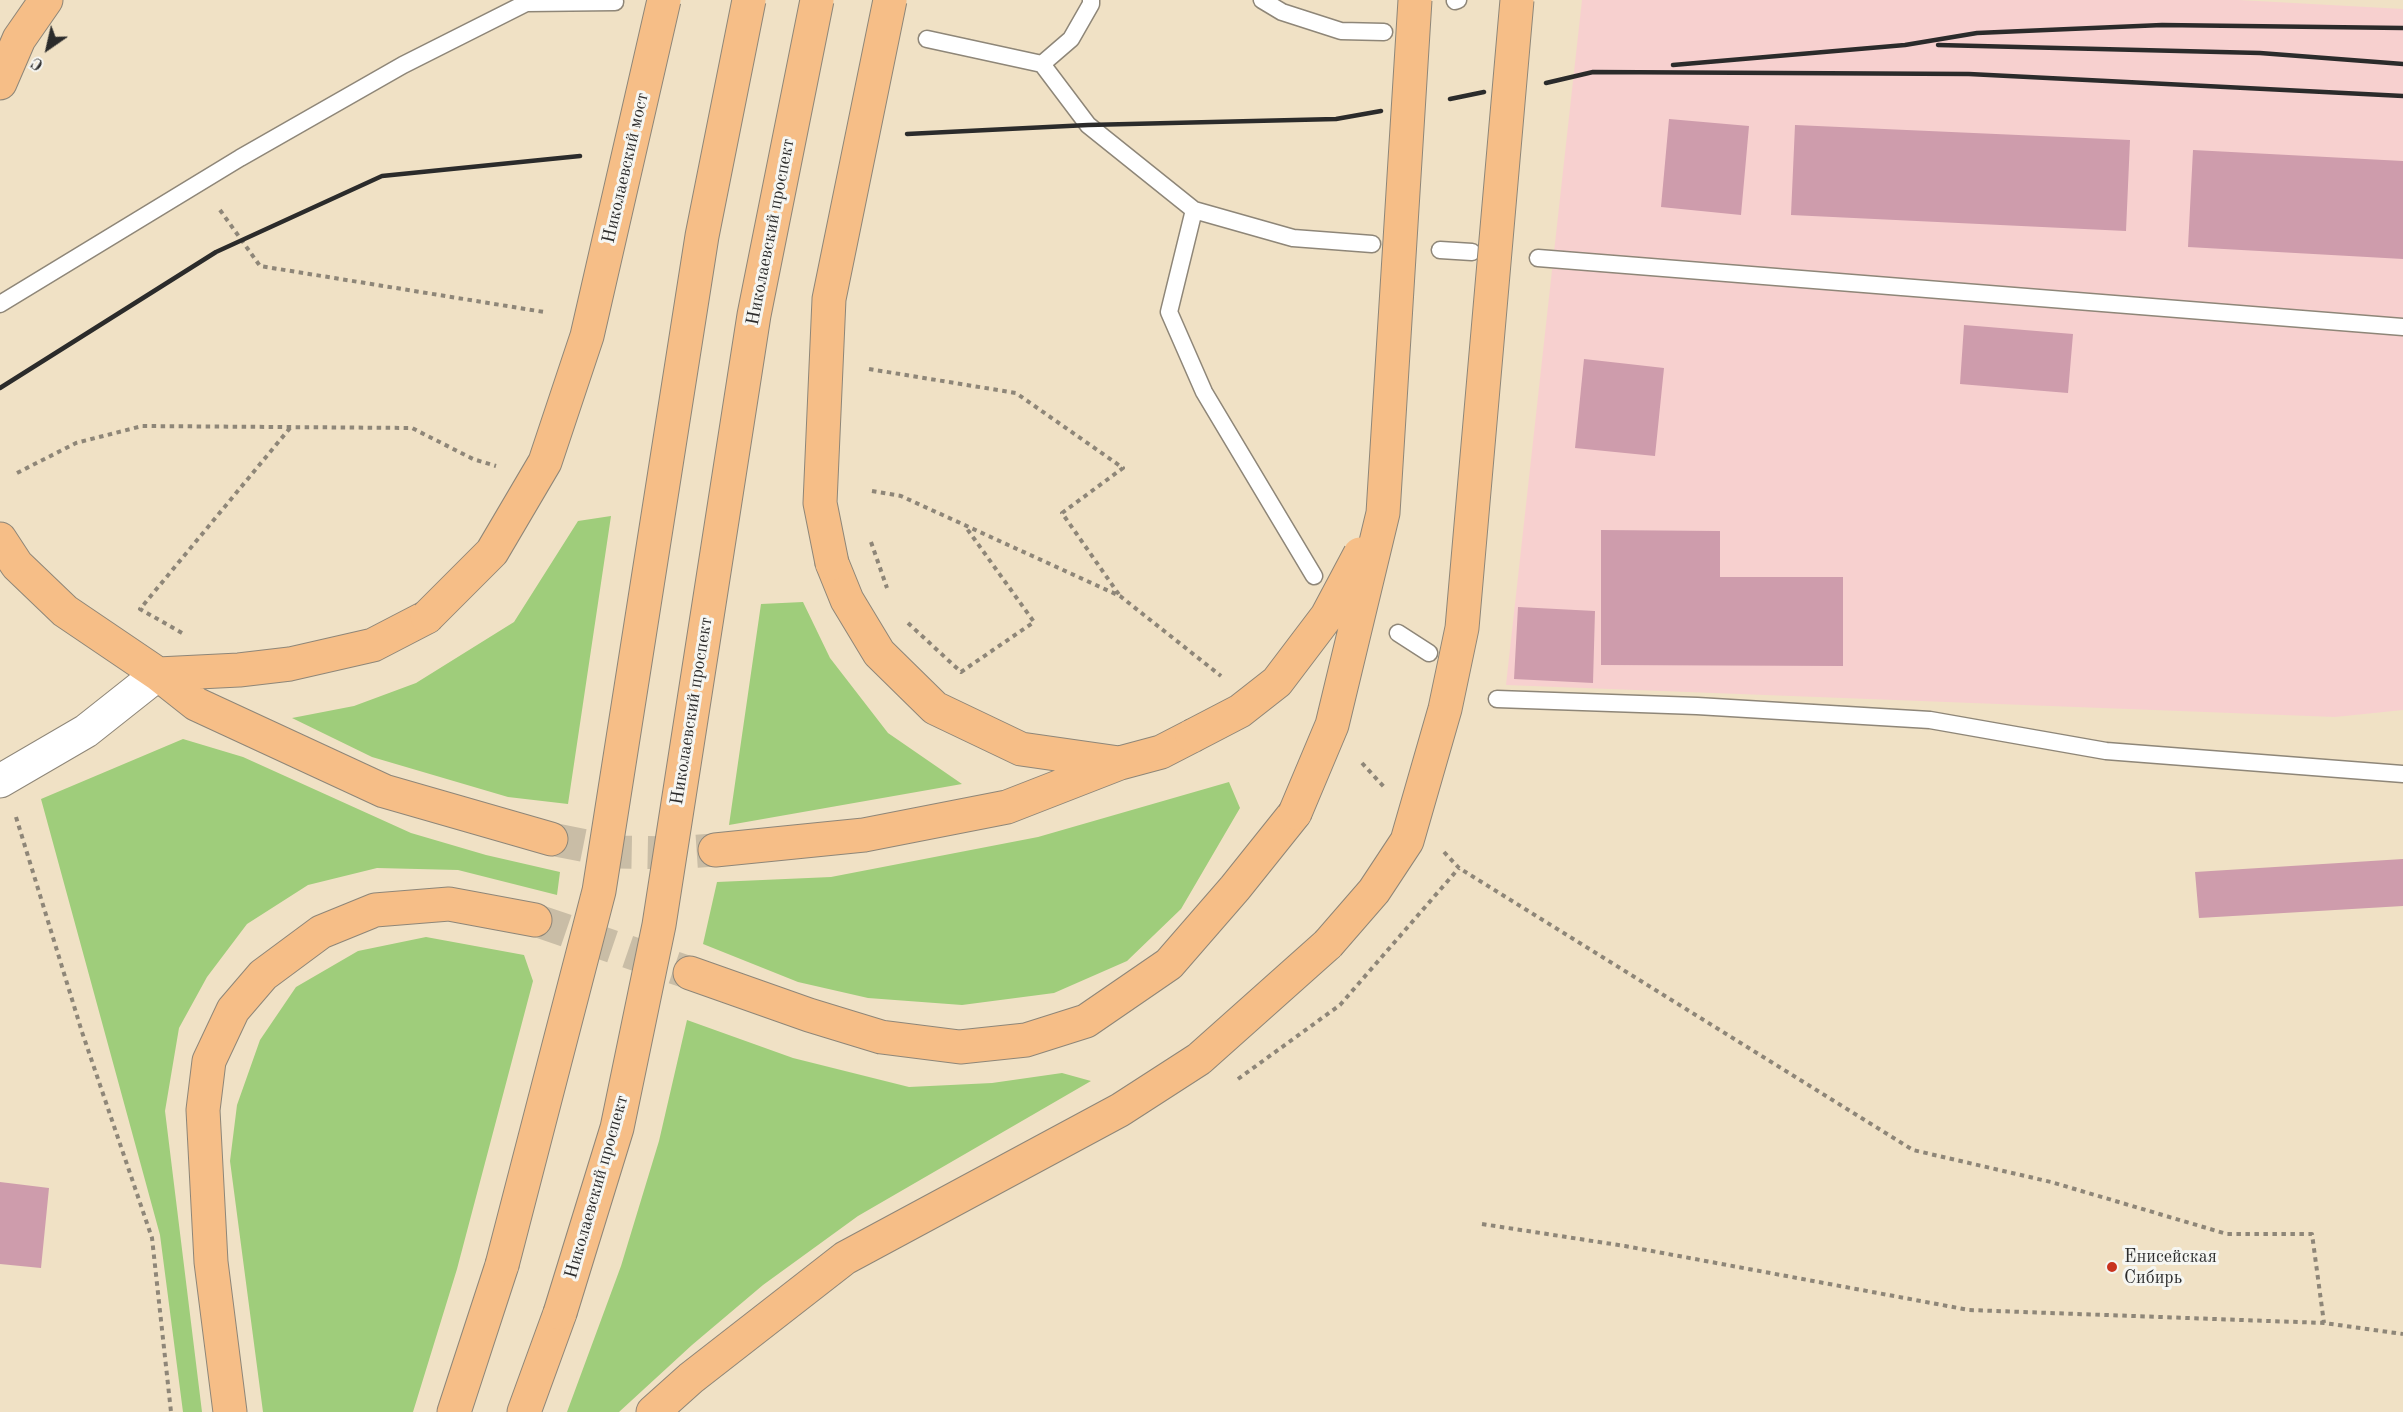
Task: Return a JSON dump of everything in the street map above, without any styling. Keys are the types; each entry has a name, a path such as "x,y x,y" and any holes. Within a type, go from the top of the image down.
{"main road":[{"path":"0,83 19,39 46,0"},
{"name":"Николаевский мост","path":"158,674 239,670 290,664 373,645 428,617 492,552 545,462 587,336 664,0"},
{"path":"454,1412 502,1265 598,891 702,236 749,0"},
{"name":"Николаевский проспект","path":"524,1412 560,1313 617,1128 659,925 754,315 817,0"},
{"path":"890,0 829,299 820,503 832,563 848,600 879,653 935,708 1022,749 1120,763"},
{"path":"690,973 881,1037 960,1047 1026,1040 1086,1021 1169,964 1235,888 1295,813 1332,725 1383,513 1415,0"},
{"path":"653,1412 691,1378 845,1258 1120,1110 1199,1059 1328,944 1374,891 1407,841 1445,709 1462,628 1516,0"},
{"path":"714,850 864,835 1007,807 1120,763 1161,752 1240,711 1276,682 1327,616 1383,513"},
{"path":"8,552 65,611 158,674 196,704 384,791 551,839"},
{"path":"230,1412 212,1262 203,1110 209,1061 233,1010 263,975 321,932 375,910 449,904 535,920"}],"street":[{"path":"0,781 86,731 158,674"}],"lane":[{"path":"1042,64 1071,39 1091,4 1091,0"},
{"path":"1262,0 1282,12 1341,31 1384,32"},
{"path":"0,304 240,158 403,65 526,3 615,2"},
{"path":"927,39 1042,64 1088,125 1194,210 1293,238 1372,244"},
{"path":"1194,210 1169,312 1203,392 1314,576"},
{"path":"1440,250 1472,252"},
{"path":"1538,258 2403,327"},
{"path":"1398,633 1429,653"},
{"path":"1497,699 1697,706 1930,720 2106,751 2403,774"}],"path":[{"path":"220,210 260,266 544,312"},
{"path":"869,369 1016,393 1124,468 1062,513 1120,596"},
{"path":"17,473 76,443 142,426 412,428 473,459 496,466"},
{"path":"140,609 290,428"},
{"path":"872,491 901,496 1120,596 1224,679"},
{"path":"903,614 908,623 961,672 1034,622 964,526"},
{"path":"871,542 892,596"},
{"path":"1362,764 1387,791"},
{"path":"16,817 82,1032 152,1238 171,1412"},
{"path":"1443,851 1459,868 1913,1150 2051,1182 2227,1233 2312,1234 2324,1323"},
{"path":"1340,1005 1459,868"},
{"path":"1482,1224 1625,1246 1969,1310 2324,1323 2403,1334"}],"shaded area":[{"path":"1582,0 2239,0 2403,9 2403,710 2335,717 1506,685"}],"green space":[{"path":"611,516 568,804 508,797 372,757 292,718 354,706 416,683 514,622 578,521"},
{"path":"803,602 830,658 888,733 962,784 729,825 761,604"},
{"path":"183,739 243,757 411,833 486,855 560,872 557,895 458,870 377,868 308,885 247,924 207,977 179,1028 165,1111 202,1412 183,1412 160,1235 41,799"},
{"path":"1229,782 1240,808 1181,909 1127,961 1054,993 962,1005 868,998 798,982 703,944 717,882 831,877 1038,837"},
{"path":"426,937 524,955 533,981 457,1269 413,1412 263,1412 230,1161 237,1105 260,1040 296,987 358,951"},
{"path":"687,1020 793,1058 909,1087 992,1083 1062,1073 1091,1081 858,1216 763,1285 692,1345 619,1412 567,1412 621,1266 659,1141"}],"building":[{"path":"1669,119 1749,126 1741,215 1661,207"},
{"path":"1795,125 2130,140 2126,231 1791,215"},
{"path":"2193,150 2403,161 2403,259 2188,247"},
{"path":"1964,325 2073,334 2068,393 1960,384"},
{"path":"1584,359 1664,368 1655,456 1575,448"},
{"path":"1601,530 1720,531 1720,577 1843,577 1843,666 1601,665"},
{"path":"1518,607 1595,611 1593,683 1514,679"},
{"path":"2403,859 2403,906 2199,918 2195,872"},
{"path":"0,1182 49,1188 41,1268 0,1264"}],"tunnel":[{"path":"551,839 617,852 671,853 715,850"},
{"path":"535,920 690,973"}],"railway":[{"path":"1673,65 1905,45 1977,33 2162,25 2403,28"},
{"path":"1938,45 2260,53 2403,64"},
{"path":"1546,83 1593,72 1969,74 2403,96"},
{"path":"1450,99 1484,92"},
{"path":"907,134 1088,125 1336,119 1381,111"},
{"path":"0,388 216,252 382,176 580,156"}],"place":[{"name":"Енисейская Сибирь","path":"2112,1267"}]}
